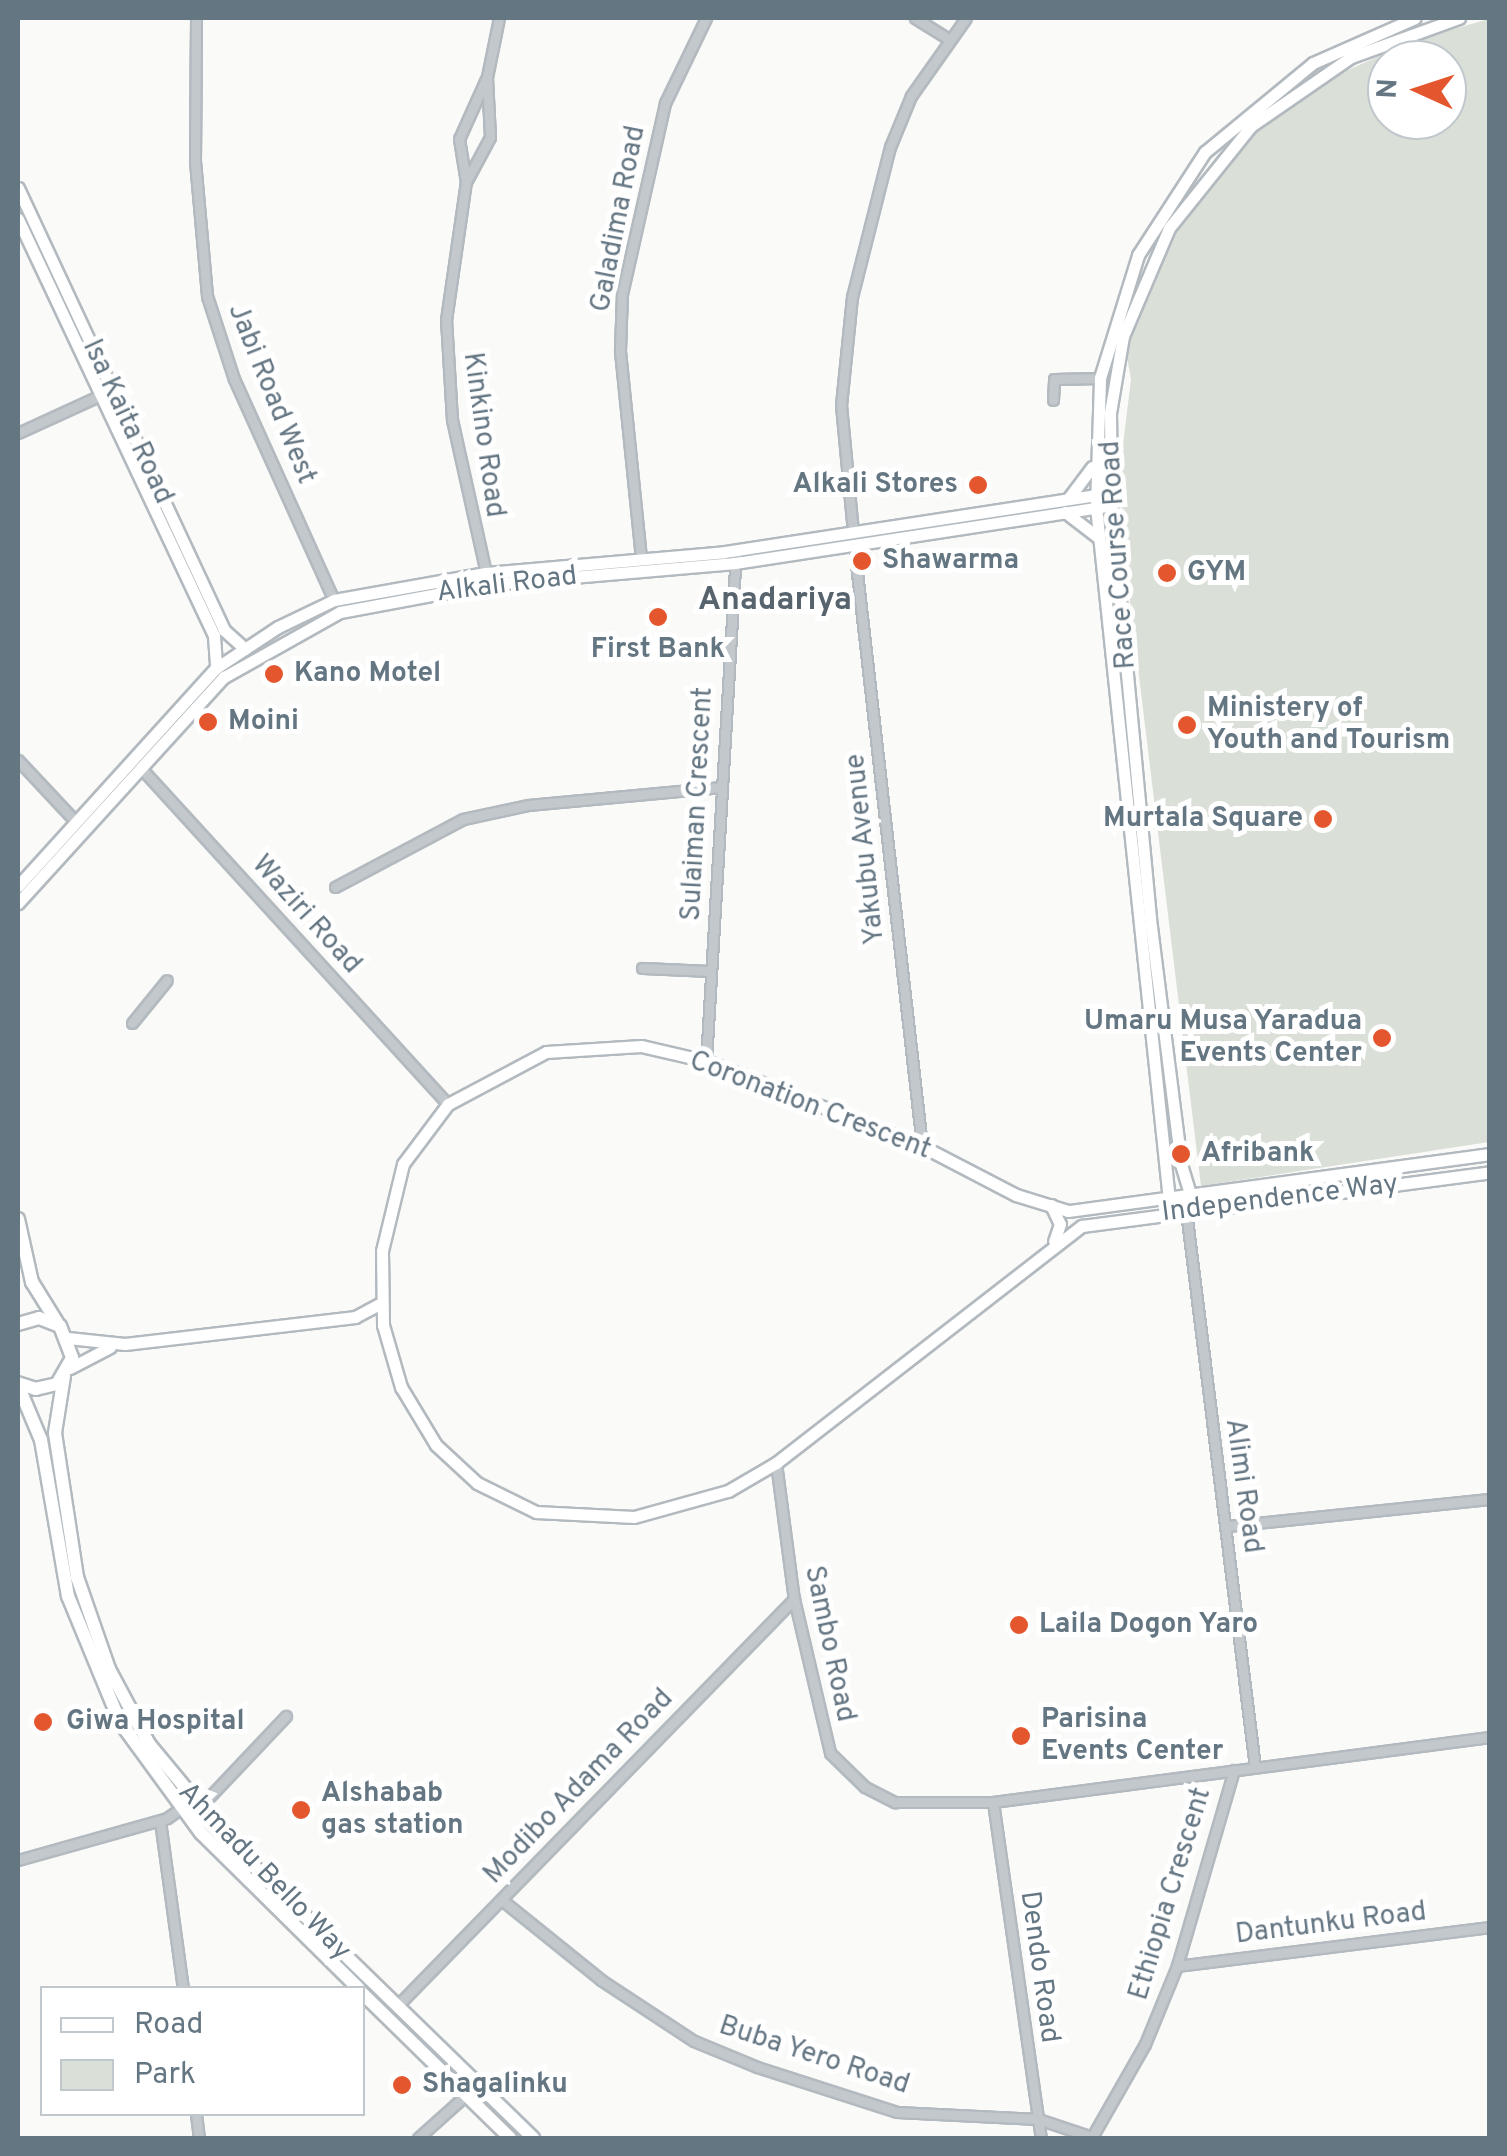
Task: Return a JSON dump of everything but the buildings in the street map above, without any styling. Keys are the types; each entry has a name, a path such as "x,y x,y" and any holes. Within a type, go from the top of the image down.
{"main road":[{"name":"Race Course Road","path":"1169,1200 1099,538 1094,463 1100,378 1138,256 1205,152 1313,63 1415,18"},
{"name":"Race Course Road","path":"1191,1196 1181,1164 1151,928 1110,500 1110,413 1124,336 1152,259 1190,194 1250,126 1316,76 1459,18"},
{"name":"Isa Kaita Road","path":"18,188 214,636 216,668"},
{"name":"Isa Kaita Road","path":"18,218 100,395 224,630 245,649"},
{"path":"1094,463 1066,506 1099,538"},
{"name":"Alkali Road","path":"18,886 75,820 224,677 315,623 366,603 491,584 736,557 1110,500"},
{"name":"Alkali Road","path":"18,902 216,668 334,600 486,573 641,558 736,557"},
{"name":"Coronation Crescent","path":"1072,1232 776,1463 728,1491 672,1511 634,1517 536,1512 478,1482 436,1445 401,1387 381,1303 388,1209 403,1164 448,1104 546,1052 640,1046 706,1061 922,1146 1016,1195 1051,1206 1094,1211"},
{"name":"Independence Way","path":"1094,1211 1490,1154"},
{"name":"Independence Way","path":"1072,1232 1092,1223 1490,1172"},
{"path":"1048,1249 1060,1229 1051,1206"},
{"path":"18,1220 32,1282 64,1332"},
{"path":"18,1324 39,1318 64,1332 125,1344 355,1317 381,1303"},
{"path":"355,1317 384,1325"},
{"name":"Ahmadu Bello Way","path":"64,1332 67,1372 55,1433 77,1577 128,1709 198,1808 532,2138"},
{"path":"18,1384 47,1388 67,1372 125,1344"},
{"name":"Ahmadu Bello Way","path":"18,1384 36,1420 58,1554 82,1638 120,1722 180,1808 355,1986"},
{"name":"Ahmadu Bello Way","path":"365,1996 510,2138"}],"street":[{"name":"Jabi Road West","path":"196,18 194,161 208,296 234,379 334,600"},
{"name":"Kinkino Road","path":"486,573 452,420 446,320 466,182 459,139 487,76 499,18"},
{"name":"Galadima Road","path":"641,558 620,350 622,294 664,102 706,18"},
{"path":"915,18 947,38"},
{"name":"Yakubu Avenue","path":"922,1146 842,404 852,297 890,147 912,96 947,38 966,18"},
{"name":"Kinkino Road","path":"466,182 490,137 487,76"},
{"path":"1053,400 1054,378 1100,378"},
{"path":"18,434 100,395"},
{"name":"Sulaiman Crescent","path":"706,1061 736,557"},
{"path":"18,760 75,820"},
{"name":"Waziri Road","path":"134,761 448,1104"},
{"path":"335,888 463,819 544,802 722,787"},
{"path":"642,968 711,971"},
{"path":"132,1023 167,980"},
{"name":"Alimi Road","path":"1186,1211 1254,1767"},
{"name":"Sambo Road","path":"776,1463 794,1599 816,1708 830,1752 847,1773 894,1802 992,1802 1490,1736"},
{"path":"1227,1526 1490,1499"},
{"name":"Modibo Adama Road","path":"396,2006 794,1599"},
{"path":"198,1808 286,1716"},
{"name":"Ethiopia Crescent","path":"1038,2120 1092,2138 1105,2124 1145,2044 1177,1966 1234,1770"},
{"name":"Dendo Road","path":"992,1802 1041,2138"},
{"path":"18,1860 160,1820 180,1808"},
{"path":"160,1820 184,1986"},
{"name":"Buba Yero Road","path":"502,1900 601,1980 694,2040 757,2067 897,2112 1038,2120"},
{"name":"Dantunku Road","path":"1177,1966 1490,1927"},
{"path":"418,2138 466,2095"}],"green space":[{"name":"Murtala Square","path":"1489,19 1489,1142 1201,1186 1117,495 1131,379 1126,352 1155,271 1196,198 1255,131 1328,79 1367,62 1367,140 1467,140 1467,40 1415,40"}],"place":[{"name":"Alkali Stores","path":"978,485"},
{"name":"Shawarma","path":"862,561"},
{"name":"GYM","path":"1167,573"},
{"name":"First Bank","path":"658,617"},
{"name":"Kano Motel","path":"274,674"},
{"name":"Moini","path":"208,722"},
{"name":"Ministery of Youth and Tourism","path":"1187,725"},
{"name":"Murtala Square","path":"1323,819"},
{"name":"Umaru Musa Yaradua Events Center","path":"1382,1038"},
{"name":"Afribank","path":"1181,1154"},
{"name":"Laila Dogon Yaro","path":"1019,1625"},
{"name":"Giwa Hospital","path":"43,1722"},
{"name":"Parisina Events Center","path":"1021,1736"},
{"name":"Alshabab gas station","path":"301,1810"},
{"name":"Shagalinku","path":"402,2085"}],"district":[{"name":"Anadariya","path":"775,601"}]}
